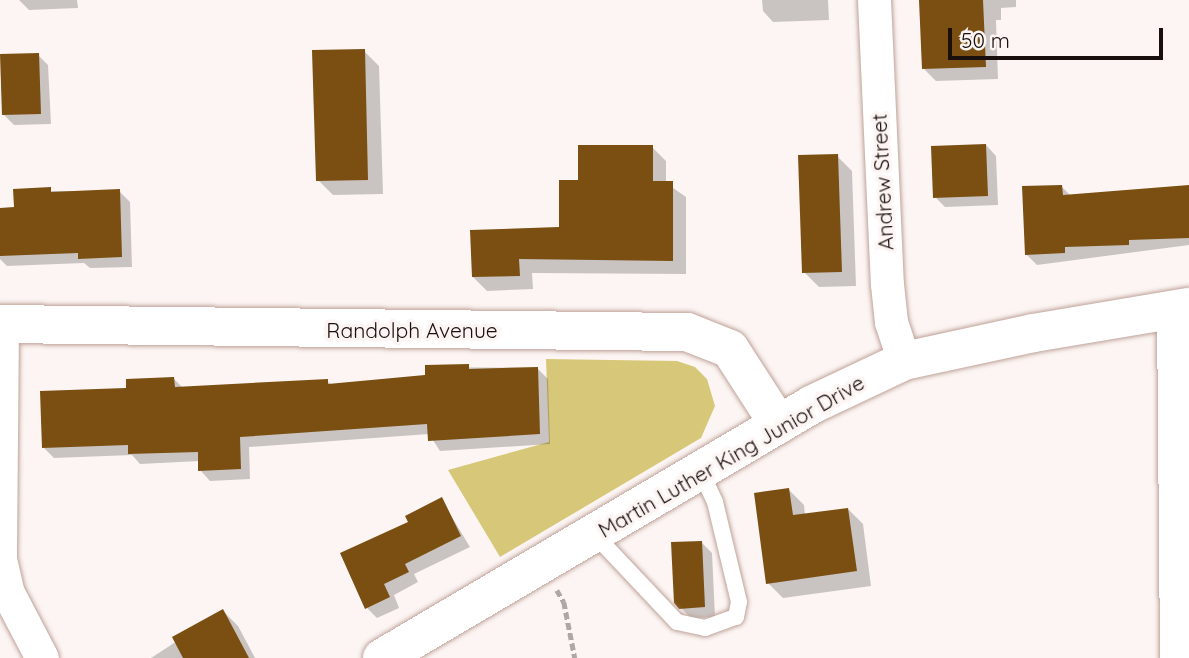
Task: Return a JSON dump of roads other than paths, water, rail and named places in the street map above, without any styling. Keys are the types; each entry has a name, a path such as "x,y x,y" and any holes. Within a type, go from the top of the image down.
{"main road":[{"name":"Martin Luther King Junior Drive","path":"382,658 779,425 904,361 983,342 1181,308"},
{"name":"Randolph Avenue","path":"1,324 687,332 730,349 779,425"}],"street":[{"name":"Andrew Street","path":"874,0 887,284 891,322 904,361"},
{"path":"1176,658 1181,308"},
{"path":"1,324 0,559 8,593 42,658"}],"lane":[{"path":"594,534 677,622 705,628 736,617 739,602 715,502 701,472"}]}
